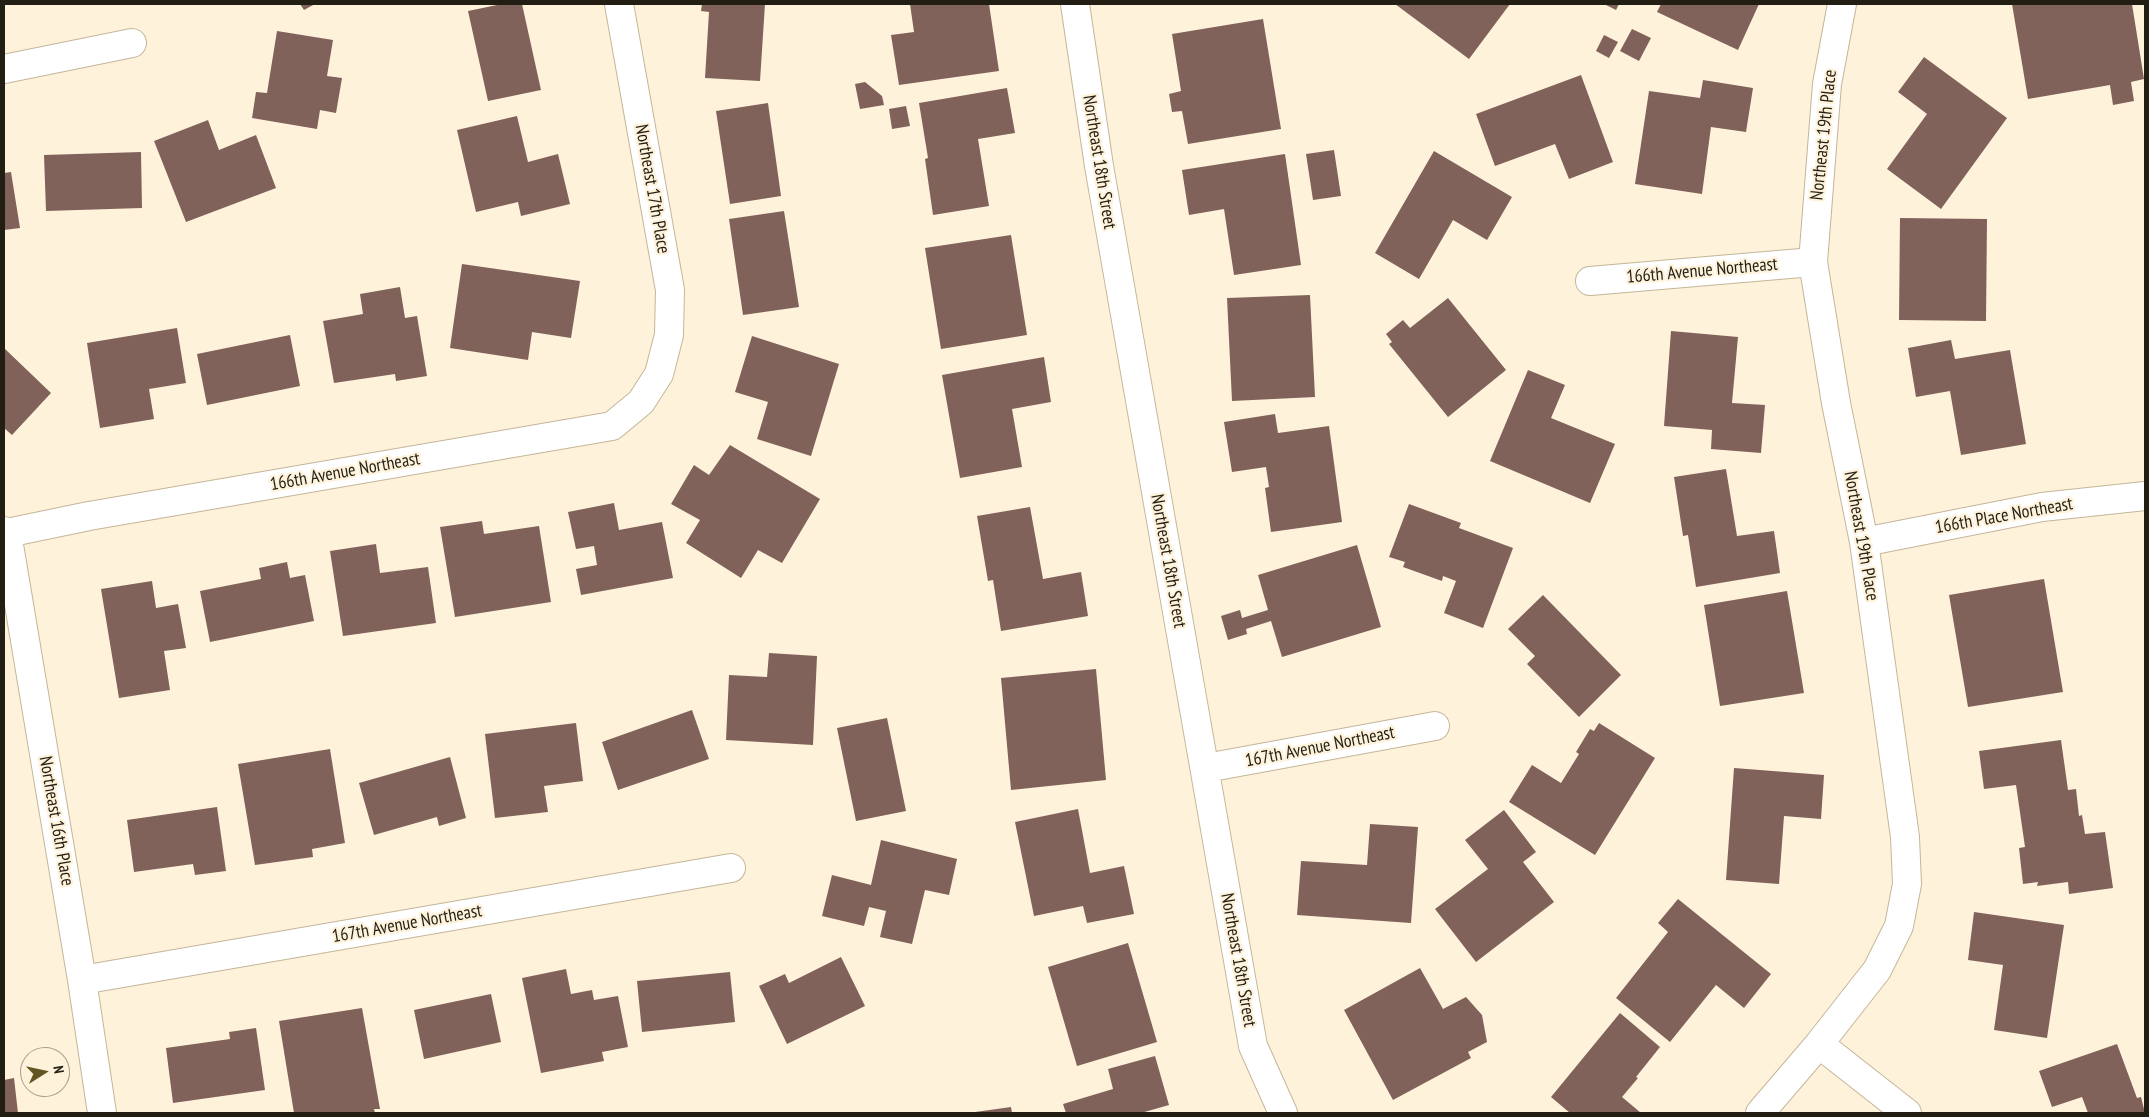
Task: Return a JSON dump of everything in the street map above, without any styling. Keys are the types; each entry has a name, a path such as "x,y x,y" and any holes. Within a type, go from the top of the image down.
{"street":[{"name":"Northeast 17th Place","path":"620,4 670,290 668,335 659,374"},
{"name":"Northeast 18th Street","path":"1075,4 1100,176 1206,768 1253,1046 1283,1113"},
{"name":"Northeast 19th Place","path":"1760,1113 1820,1044 1878,970 1899,926 1907,884 1905,837 1864,542 1836,403 1814,262 1827,84 1842,4"},
{"path":"4,69 132,43"},
{"name":"166th Avenue Northeast","path":"1590,281 1814,262"},
{"name":"166th Avenue Northeast","path":"6,532 88,516 612,426 642,402 659,374"},
{"name":"166th Place Northeast","path":"1864,542 2042,507 2145,496"},
{"name":"Northeast 16th Place","path":"6,532 82,980 102,1113"},
{"name":"167th Avenue Northeast","path":"1206,768 1435,726"},
{"name":"167th Avenue Northeast","path":"82,980 731,868"},
{"path":"1820,1044 1907,1113"}],"building":[{"path":"300,4 315,4 304,10"},
{"path":"502,4 522,4 541,90 488,101 468,11"},
{"path":"702,4 765,4 760,81 705,78 709,12 701,11"},
{"path":"910,4 989,4 999,71 899,85 891,35 914,32"},
{"path":"1395,4 1510,4 1469,59"},
{"path":"1604,4 1619,4 1616,10"},
{"path":"1661,4 1759,4 1738,50 1657,12"},
{"path":"2012,4 2132,4 2144,79 2131,82 2134,101 2113,105 2110,85 2028,99"},
{"path":"1263,19 1281,129 1188,144 1182,111 1172,112 1169,94 1181,91 1172,34"},
{"path":"1632,29 1651,38 1639,61 1620,51"},
{"path":"277,31 333,40 327,76 342,78 336,113 320,110 317,129 252,118 256,92 267,93"},
{"path":"1604,35 1618,42 1609,58 1596,51"},
{"path":"1924,57 2007,118 1941,209 1887,169 1927,114 1898,92"},
{"path":"1581,75 1613,162 1569,179 1555,144 1495,166 1476,114"},
{"path":"1703,80 1753,88 1746,132 1711,127 1702,194 1635,184 1649,91 1700,98"},
{"path":"865,82 882,96 884,105 860,109 855,84"},
{"path":"1007,88 1015,133 978,139 989,206 933,215 925,159 928,158 919,103"},
{"path":"768,103 781,196 730,204 716,111"},
{"path":"906,106 910,126 892,129 889,109"},
{"path":"517,116 528,162 558,154 570,204 521,216 518,202 476,212 457,130"},
{"path":"208,120 219,150 256,135 276,188 186,222 154,141"},
{"path":"1334,150 1341,196 1313,200 1306,154"},
{"path":"1434,151 1512,197 1487,240 1453,220 1419,279 1375,253"},
{"path":"141,152 142,208 46,211 44,155"},
{"path":"1285,154 1301,265 1234,275 1224,209 1189,215 1182,170"},
{"path":"11,172 20,228 4,230 4,173"},
{"path":"784,211 799,307 743,315 729,219"},
{"path":"1900,218 1987,219 1986,321 1899,320"},
{"path":"1011,235 1027,335 941,349 925,248"},
{"path":"462,264 580,281 571,338 532,332 528,360 450,348"},
{"path":"400,287 405,318 417,316 427,376 396,381 395,374 334,383 323,321 363,314 360,294"},
{"path":"1310,295 1315,397 1232,401 1227,298"},
{"path":"1448,298 1506,370 1448,417 1389,344 1392,342 1386,334 1403,320 1410,328"},
{"path":"177,328 186,383 149,389 154,419 100,428 87,343"},
{"path":"1671,331 1738,337 1732,403 1765,405 1761,453 1711,449 1712,430 1664,426"},
{"path":"290,335 300,386 207,405 197,354"},
{"path":"752,336 839,364 811,456 757,439 768,402 735,392"},
{"path":"1951,340 1955,359 2010,350 2026,444 1961,455 1950,391 1916,397 1908,348"},
{"path":"4,348 51,393 12,435 4,428"},
{"path":"1044,357 1051,402 1012,409 1022,467 960,478 942,375"},
{"path":"1528,370 1565,385 1551,418 1615,444 1590,503 1490,461"},
{"path":"1275,414 1278,433 1329,426 1342,522 1271,532 1265,488 1269,487 1266,467 1232,472 1224,422"},
{"path":"730,445 820,499 782,563 758,550 741,578 686,543 700,520 671,504 694,465 709,475"},
{"path":"1726,469 1737,536 1774,531 1780,573 1696,587 1688,535 1683,536 1674,477"},
{"path":"614,503 619,530 662,522 673,578 581,595 576,569 597,565 594,546 576,549 568,512"},
{"path":"1409,504 1461,523 1459,528 1513,548 1483,628 1444,613 1456,581 1443,576 1442,581 1403,567 1405,562 1389,557"},
{"path":"1030,507 1043,579 1081,572 1088,616 1001,631 993,580 988,581 977,516"},
{"path":"482,521 484,534 539,526 551,602 455,617 440,527"},
{"path":"376,544 380,573 428,567 436,623 343,636 330,551"},
{"path":"1357,545 1381,627 1282,657 1271,621 1246,629 1247,634 1228,640 1221,616 1240,610 1242,618 1268,610 1258,575"},
{"path":"287,562 290,578 305,575 314,621 210,642 200,591 261,579 259,568"},
{"path":"2044,579 2063,692 1968,707 1949,595"},
{"path":"152,581 156,608 178,604 186,648 164,651 170,690 119,698 101,589"},
{"path":"1787,591 1804,693 1720,706 1704,605"},
{"path":"1543,595 1621,675 1579,717 1527,664 1535,656 1508,629"},
{"path":"769,653 817,656 813,745 726,740 729,675 767,677"},
{"path":"1096,669 1106,780 1011,790 1001,678"},
{"path":"692,710 709,759 618,790 602,742"},
{"path":"887,718 906,811 856,821 837,728"},
{"path":"576,723 583,781 544,786 548,812 495,818 485,734"},
{"path":"1599,723 1655,758 1595,855 1509,802 1532,765 1561,783 1579,754 1576,752 1590,729 1594,731"},
{"path":"2061,740 2068,790 2076,789 2079,816 2082,815 2085,834 2105,832 2113,888 2069,894 2068,882 2037,886 2038,882 2023,884 2019,848 2025,847 2016,785 1984,789 1979,751"},
{"path":"330,749 345,843 312,849 313,857 255,865 238,764"},
{"path":"450,757 466,818 439,826 437,817 374,835 359,783"},
{"path":"1734,768 1824,775 1821,819 1784,816 1779,884 1726,880"},
{"path":"217,807 226,871 195,875 193,864 134,872 127,820"},
{"path":"1078,809 1090,873 1124,866 1134,914 1087,923 1083,906 1034,916 1015,822"},
{"path":"1504,810 1536,852 1523,862 1554,902 1476,962 1435,909 1488,869 1465,840"},
{"path":"1370,824 1418,827 1411,923 1297,915 1301,861 1367,865"},
{"path":"881,840 957,859 949,895 925,890 912,944 880,937 886,911 869,907 864,926 822,916 832,875 871,885"},
{"path":"1678,899 1771,974 1744,1008 1716,985 1670,1042 1616,998 1668,932 1658,923"},
{"path":"1974,912 2064,925 2047,1038 1994,1030 2003,965 1968,960"},
{"path":"1128,943 1157,1042 1077,1066 1048,967"},
{"path":"841,957 865,1006 787,1044 759,986 785,974 789,983"},
{"path":"1420,968 1443,1009 1466,997 1482,1015 1487,1042 1468,1052 1471,1058 1393,1100 1344,1010"},
{"path":"566,969 571,994 592,990 594,1000 618,996 628,1047 602,1052 604,1061 541,1073 522,978"},
{"path":"730,972 735,1022 642,1032 637,981"},
{"path":"491,994 501,1042 424,1059 414,1010"},
{"path":"362,1008 380,1109 374,1109 375,1113 294,1113 279,1021"},
{"path":"1620,1013 1660,1047 1622,1097 1641,1113 1570,1113 1551,1097"},
{"path":"256,1028 265,1090 173,1103 166,1048 230,1039 229,1032"},
{"path":"2117,1044 2137,1098 2141,1097 2145,1113 2088,1113 2082,1097 2052,1107 2039,1071"},
{"path":"1155,1056 1169,1105 1141,1113 1066,1113 1063,1104 1113,1089 1108,1069"},
{"path":"14,1078 18,1113 4,1113 4,1080"},
{"path":"1011,1107 1012,1113 975,1113 975,1112"}]}
